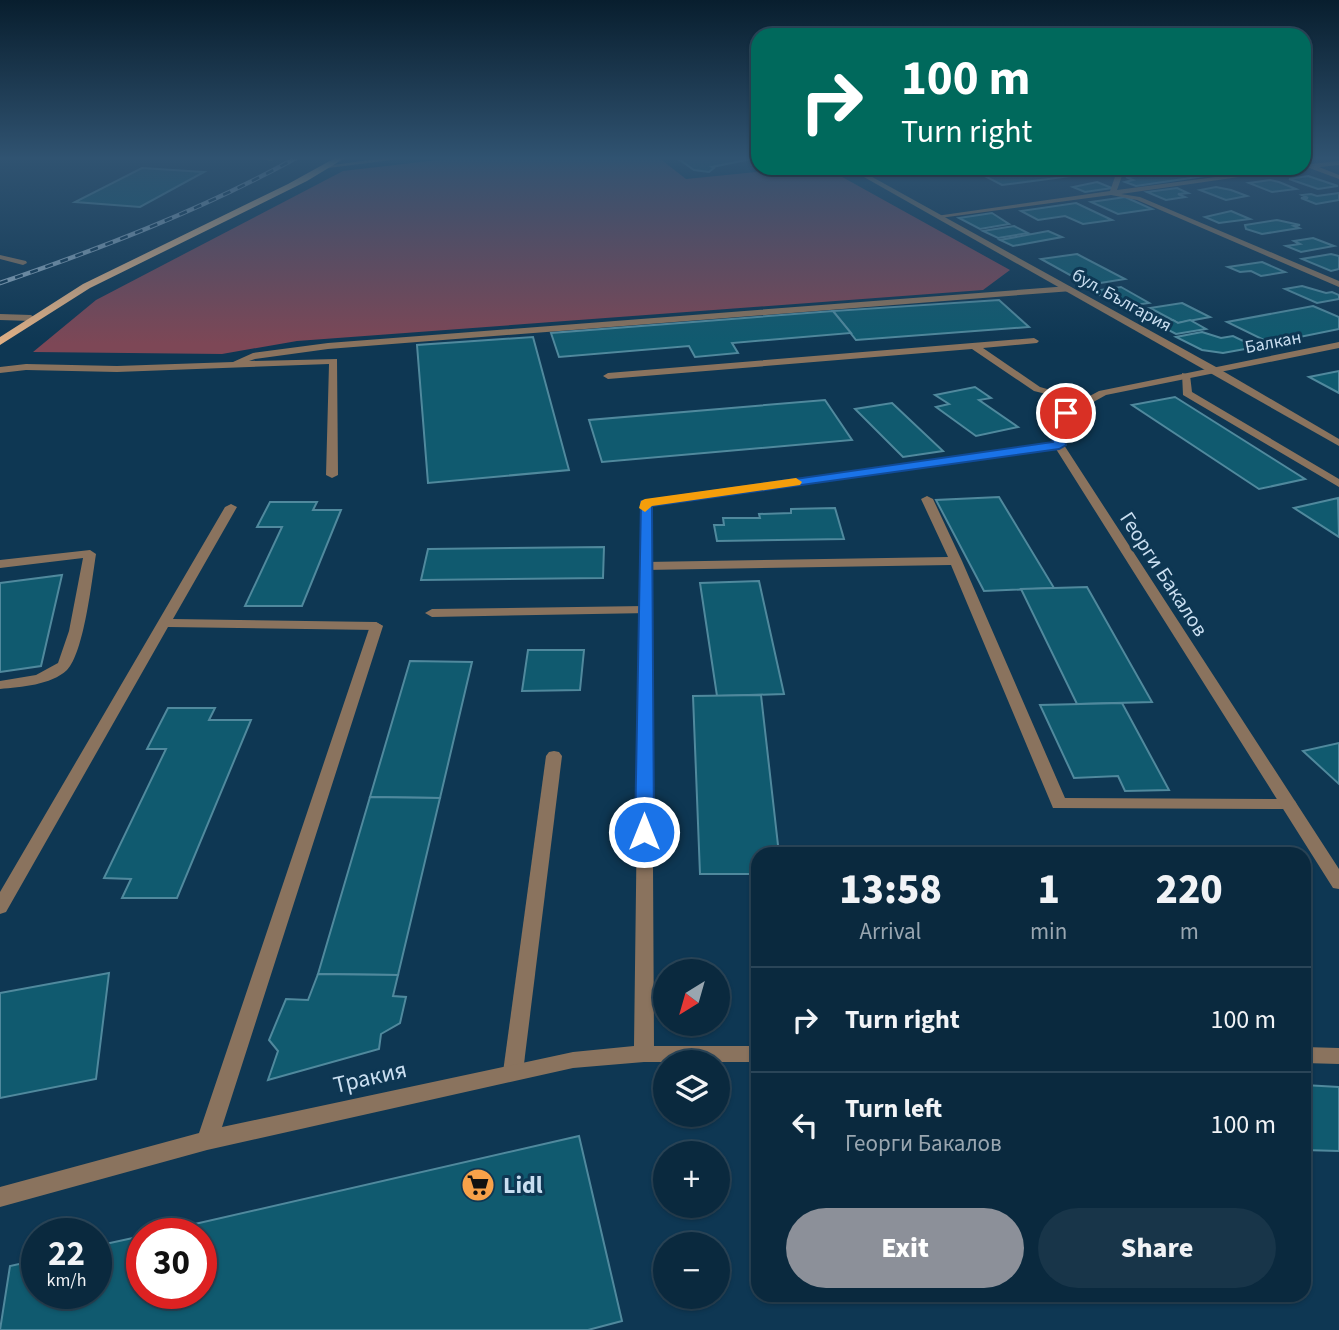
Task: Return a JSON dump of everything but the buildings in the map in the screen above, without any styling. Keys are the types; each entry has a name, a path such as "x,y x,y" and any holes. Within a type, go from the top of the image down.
{"main road":[{"path":"0,342 31,318 114,271 218,220"}],"street":[{"name":"бул. България","path":"947,220 1339,443"},
{"path":"1190,220 1339,284"},
{"path":"0,257 23,263"},
{"path":"234,365 253,356 328,346 1069,289"},
{"path":"0,317 31,318"},
{"path":"608,376 1034,341"},
{"name":"Балкан","path":"1213,369 1339,345"},
{"path":"974,346 1037,389 1082,402"},
{"path":"0,370 26,367 117,369 334,361 332,475"},
{"path":"643,1054 645,503 1059,445 1056,428 1066,413 1082,402 1103,393 1213,369"},
{"path":"1185,375 1187,393 1339,484"},
{"name":"Георги Бакалов","path":"1059,445 1339,883"},
{"path":"927,499 1059,804 1289,805"},
{"path":"0,907 231,507"},
{"path":"0,564 90,554 65,665 45,676 0,685"},
{"path":"645,566 956,562"},
{"path":"432,613 645,610"},
{"path":"164,623 376,626 207,1140"},
{"path":"513,1072 554,756"},
{"name":"Тракия","path":"0,1197 207,1140 573,1060 643,1054 751,1054"},
{"path":"1311,1055 1339,1055"}],"shaded area":[{"path":"249,220 920,220 1010,270 983,290 297,341 222,354 33,352 96,300"}],"railway":[{"path":"0,283 167,220"}],"slow traffic":[{"path":"645,508 645,503 796,482"}],"place":[{"name":"Lidl","path":"478,1185"}],"route":[{"path":"644,832 645,503 1059,445 1056,428 1066,413"}]}
